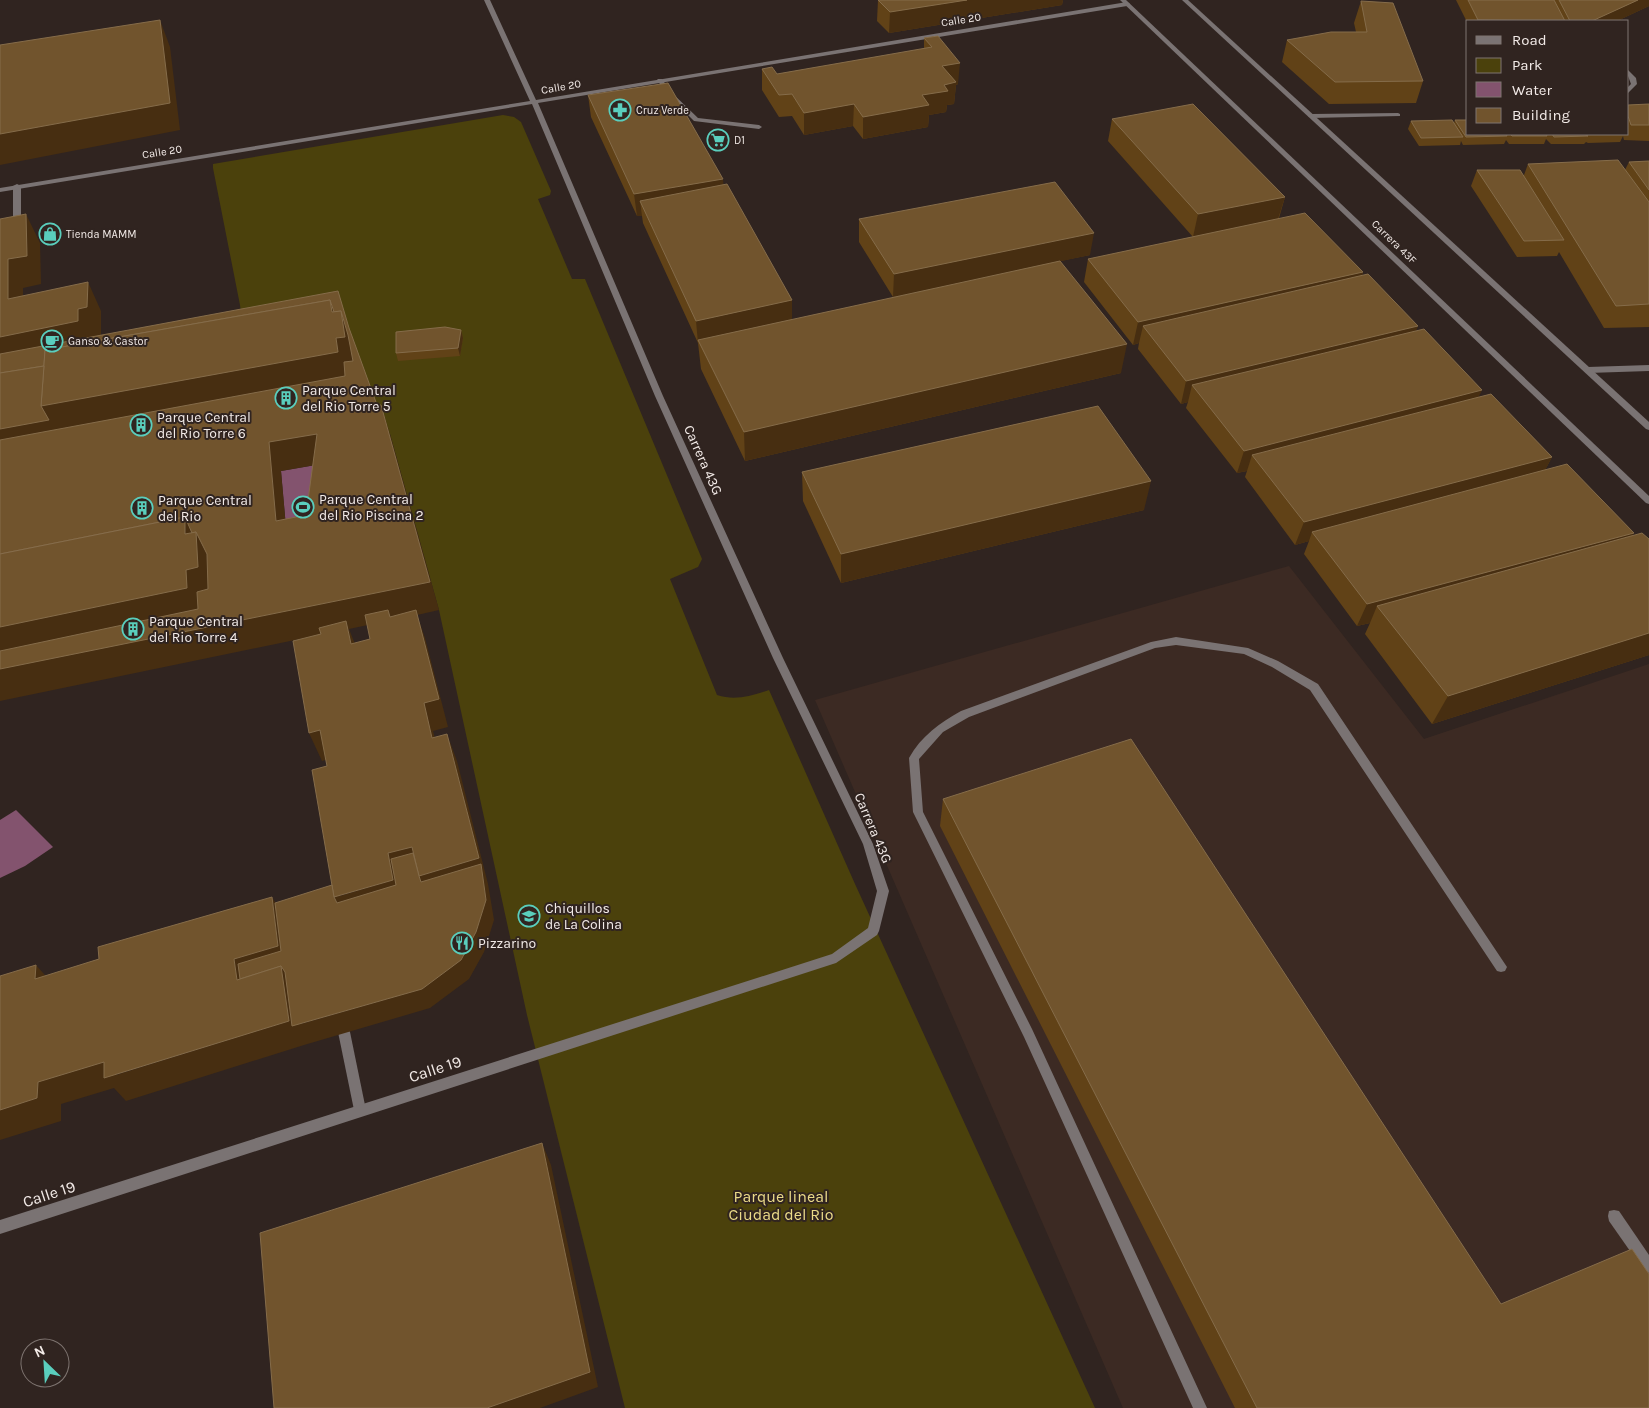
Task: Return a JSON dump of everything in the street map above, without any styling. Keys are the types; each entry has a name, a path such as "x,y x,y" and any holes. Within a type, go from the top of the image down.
{"street":[{"name":"Carrera 43G","path":"487,0 534,102 659,396 778,658 868,844 883,891 873,931"},
{"path":"1185,0 1649,427"},
{"name":"Calle 20","path":"0,190 1125,2"},
{"name":"Carrera 43F","path":"1125,2 1649,501"},
{"path":"1629,73 1633,78 1634,84 1629,90"},
{"path":"660,80 669,94 696,120 759,127"},
{"path":"1311,116 1398,115"},
{"path":"16,239 17,186"},
{"path":"1588,370 1649,368"},
{"path":"1200,1408 1028,1033 918,812 914,758 939,729 965,714 1154,645 1176,641 1245,651 1274,664 1314,687 1501,967"},
{"name":"Calle 19","path":"0,1227 836,958 873,931"},
{"path":"344,1032 360,1110"},
{"path":"1614,1216 1649,1266"}],"shaded area":[{"path":"1289,566 1424,739 1649,664 1649,1408 1123,1408 815,700"}],"green space":[{"name":"Parque lineal Ciudad del Rio","path":"503,115 514,117 521,122 551,191 550,195 538,199 572,279 585,279 702,559 698,567 670,579 717,695 737,698 769,690 855,884 1095,1408 625,1408 527,1015 439,610 390,434 386,434 244,336 240,305 213,168 213,164"}],"water":[{"name":"Parque Central del Rio Piscina 2","path":"327,463 318,543 288,550 281,471"},
{"path":"16,810 53,847 25,866 0,878 0,820"}],"building":[{"path":"878,0 967,0 890,12"},
{"path":"1468,0 1554,0 1564,20 1478,20"},
{"path":"1559,0 1638,0 1594,20 1569,20"},
{"path":"1361,1 1393,3 1423,81 1335,82 1287,40 1331,32 1367,32"},
{"path":"160,20 170,103 0,134 0,45"},
{"path":"938,36 960,63 942,66 956,82 944,85 948,91 922,95 929,105 863,117 854,104 804,113 792,94 779,95 762,69 772,67 777,74 932,47 924,38"},
{"path":"668,83 723,179 634,194 588,95"},
{"path":"1193,104 1285,197 1198,214 1112,119"},
{"path":"1649,104 1649,125 1631,125 1629,105"},
{"path":"1452,120 1463,137 1421,138 1411,121"},
{"path":"1455,120 1466,120 1466,135 1507,136 1466,137"},
{"path":"1511,135 1547,136 1512,136"},
{"path":"1553,135 1588,136 1554,137"},
{"path":"1618,160 1649,202 1649,304 1616,306 1528,164"},
{"path":"1649,161 1649,190 1629,162"},
{"path":"1477,170 1520,170 1564,240 1524,241"},
{"path":"1055,182 1094,233 894,274 859,219"},
{"path":"727,184 792,300 696,321 640,201"},
{"path":"1305,213 1363,272 1138,322 1088,259"},
{"path":"26,214 27,256 8,259 8,299 88,282 87,307 78,309 78,321 0,337 0,219"},
{"path":"1060,261 1127,344 744,432 698,340"},
{"path":"1368,274 1418,326 1186,381 1143,326"},
{"path":"338,291 349,328 377,405 381,405 430,582 0,669 0,651 198,609 197,592 208,589 207,554 196,532 192,533 185,517 0,554 0,440 345,376 344,362 353,361 341,311 334,312 330,300 45,350 44,366 0,373 0,354","holes":["317,434 306,515 276,521 269,442"]},
{"path":"330,300 332,312 341,311 345,337 336,338 338,352 41,406 45,350"},
{"path":"445,327 461,330 458,348 396,353 396,332"},
{"path":"1424,329 1482,390 1244,451 1192,385"},
{"path":"44,366 41,406 49,420 0,429 0,373"},
{"path":"1491,394 1552,457 1304,522 1252,455"},
{"path":"1098,406 1151,481 841,554 802,472"},
{"path":"1567,464 1634,533 1367,604 1312,532"},
{"path":"185,517 185,534 196,532 198,567 186,570 187,588 0,627 0,554"},
{"path":"1642,533 1649,539 1649,633 1448,696 1377,606"},
{"path":"388,610 390,617 416,610 439,699 424,703 432,738 447,734 479,858 419,876 412,847 388,853 393,880 334,897 312,770 327,766 320,730 309,733 293,641 321,634 319,628 346,621 351,644 370,639 365,615"},
{"path":"1131,739 1501,1304 1632,1249 1649,1274 1649,1408 1257,1408 943,799"},
{"path":"413,853 421,882 481,864 486,900 476,932 461,960 422,989 292,1026 285,972 281,966 240,979 238,964 281,951 275,903 332,885 337,903 396,885 391,859"},
{"path":"272,897 278,946 234,959 237,980 281,966 289,1021 104,1078 104,1062 38,1082 37,1098 0,1110 0,976 36,965 35,979 99,959 98,947"},
{"path":"542,1143 590,1372 487,1408 274,1408 260,1233"}],"place":[{"name":"Cruz Verde","path":"620,110"},
{"name":"D1","path":"718,140"},
{"name":"Tienda MAMM","path":"50,234"},
{"name":"Ganso & Castor","path":"52,341"},
{"name":"Parque Central del Rio Torre 5","path":"286,398"},
{"name":"Parque Central del Rio Torre 6","path":"141,425"},
{"name":"Parque Central del Rio Piscina 2","path":"303,507"},
{"name":"Parque Central del Rio","path":"142,508"},
{"name":"Parque Central del Rio Torre 4","path":"133,629"},
{"name":"Chiquillos de La Colina","path":"529,916"},
{"name":"Pizzarino","path":"462,943"}]}
